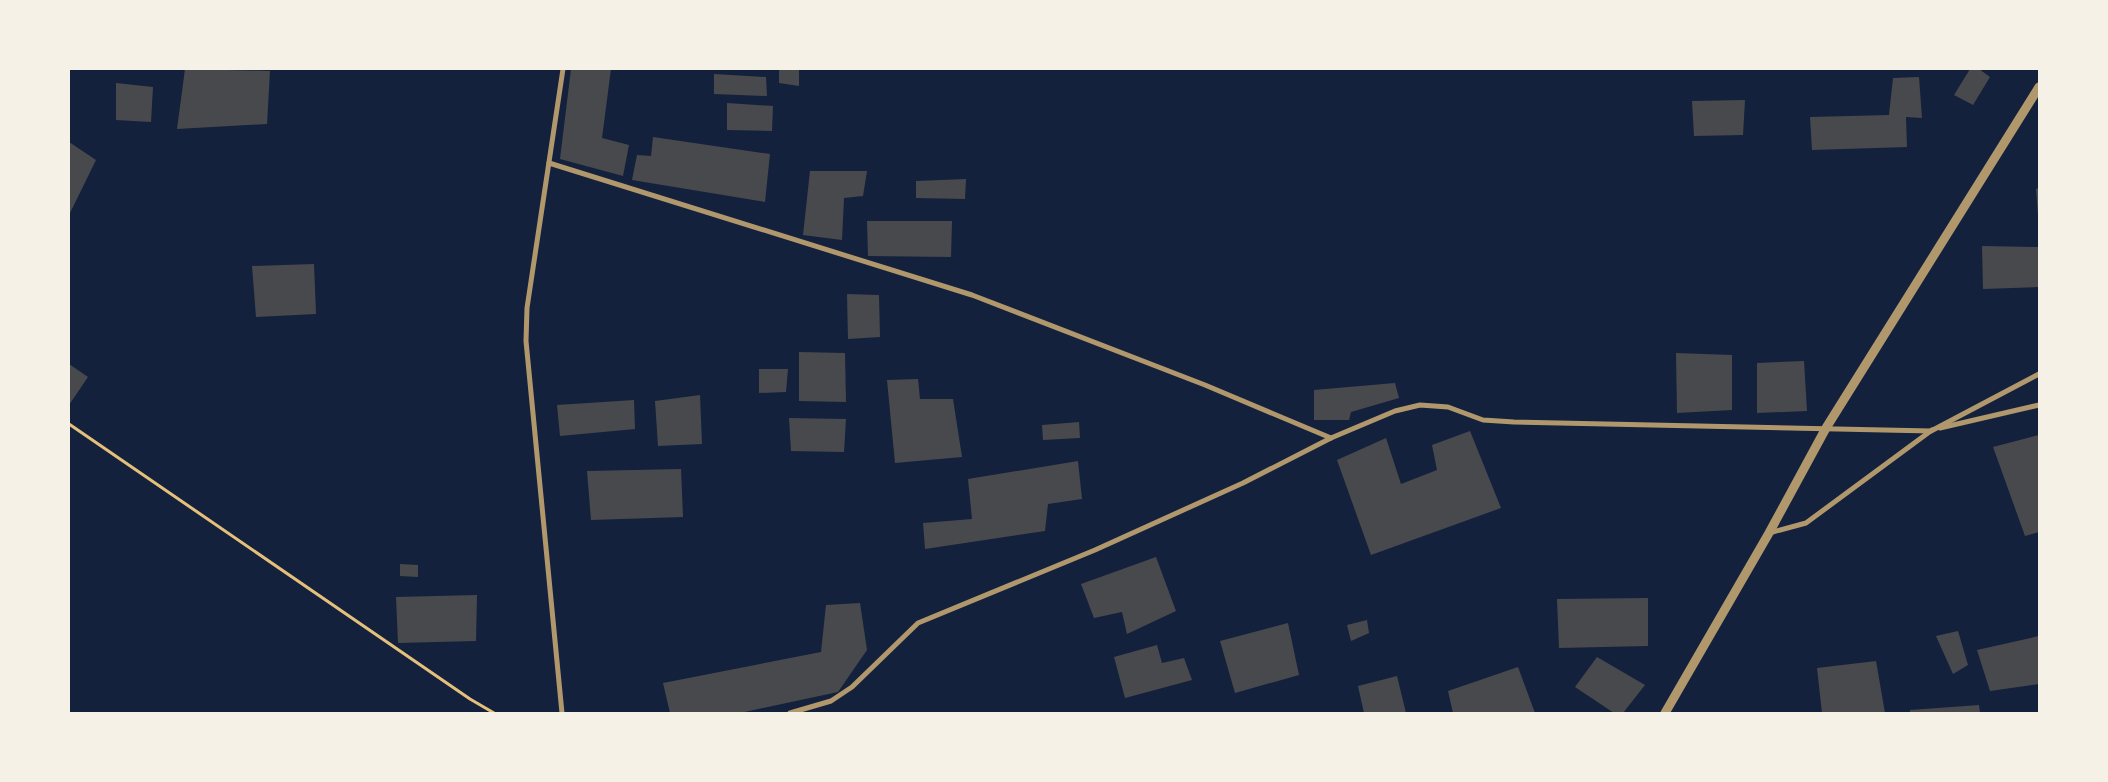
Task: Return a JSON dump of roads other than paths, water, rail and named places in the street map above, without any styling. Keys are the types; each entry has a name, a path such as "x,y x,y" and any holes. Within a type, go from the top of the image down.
{"street":[{"path":"562,713 526,341 527,308 563,69"},
{"path":"1665,713 1769,533 1826,428 2039,87"},
{"path":"549,163 972,295 1205,385 1331,438"},
{"path":"1769,533 1806,523 1931,430 2039,374"},
{"path":"790,713 832,701 852,687 918,623 1095,550 1226,491 1331,438 1395,411 1420,405 1448,407 1483,420 1514,422 1931,430 2039,405"}]}
